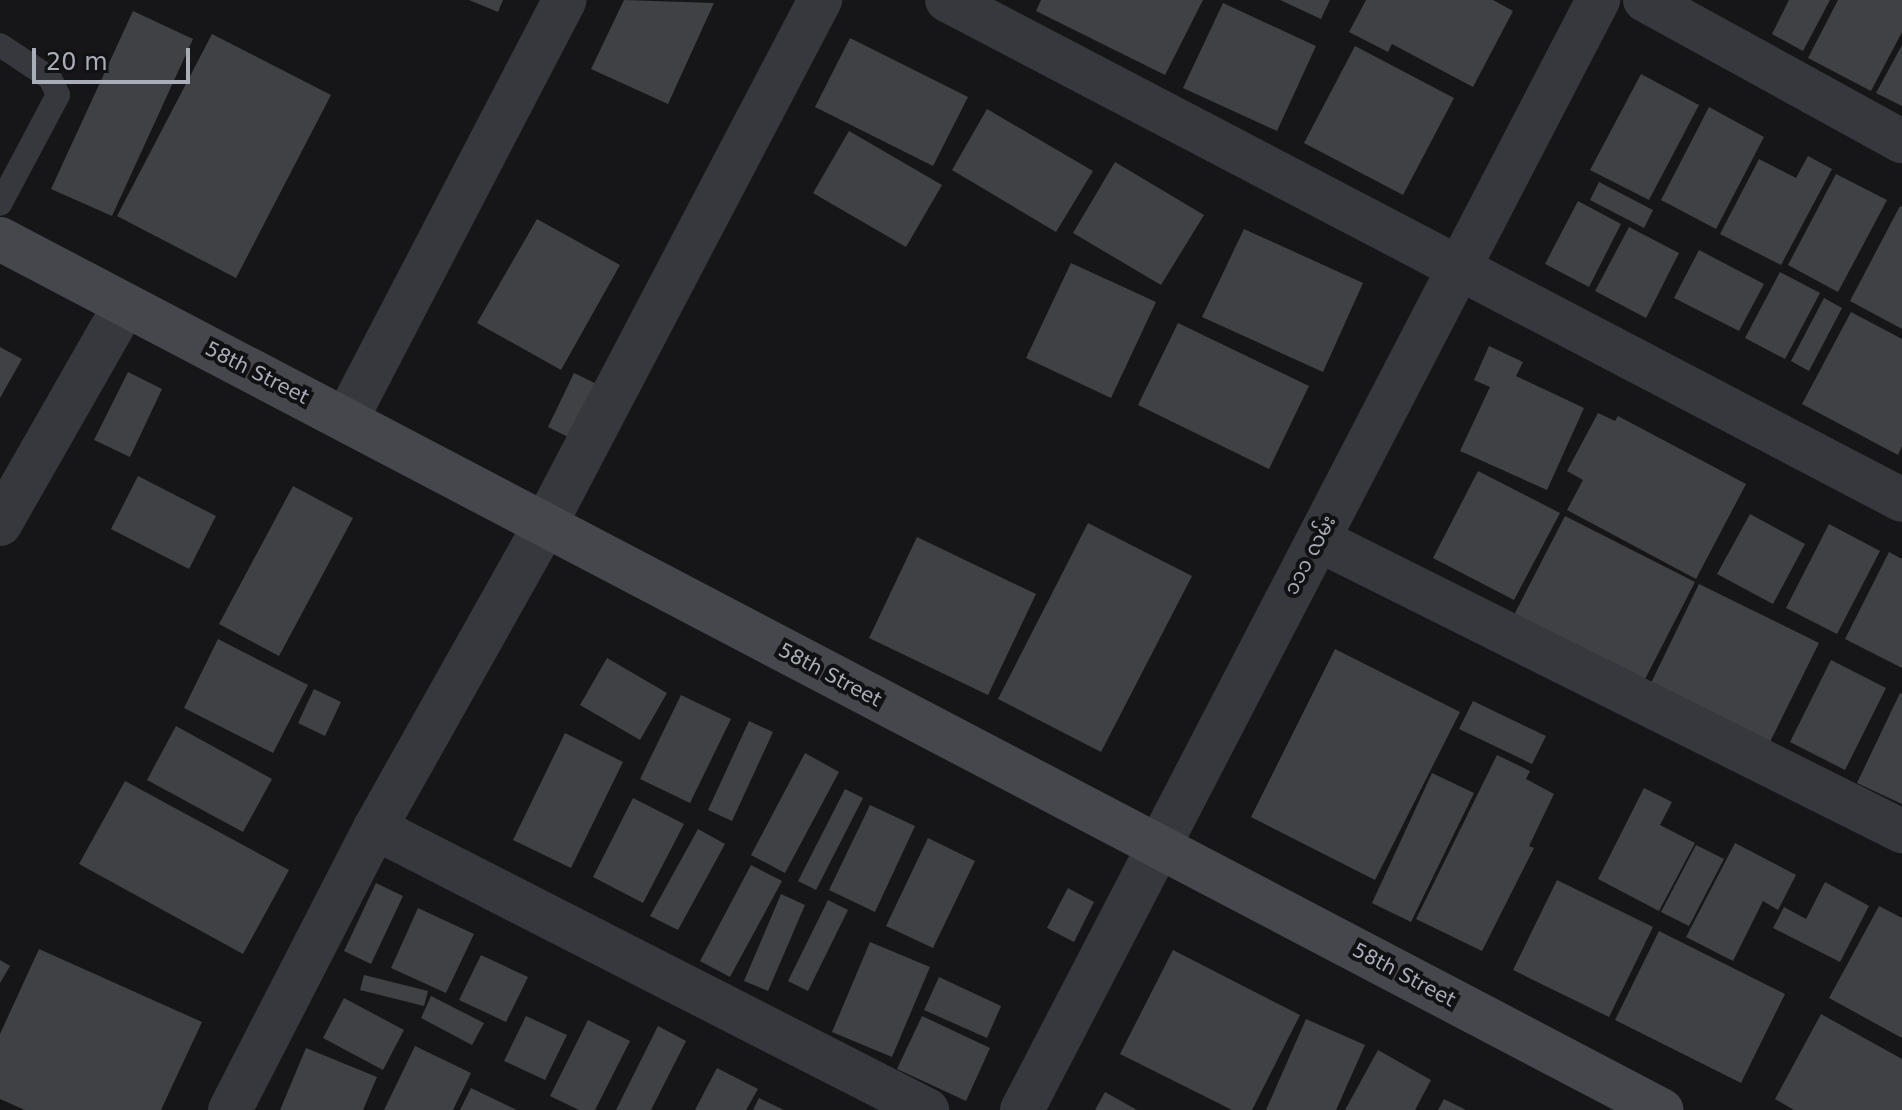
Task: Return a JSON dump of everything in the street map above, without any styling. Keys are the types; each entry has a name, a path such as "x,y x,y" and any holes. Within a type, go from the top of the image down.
{"main road":[{"name":"58th Street","path":"0,239 347,418 545,525 1661,1110"}],"street":[{"path":"347,418 565,0"},
{"path":"230,1110 375,828 545,525 820,0"},
{"path":"947,0 1902,500"},
{"name":"၁၁၁ လမ်း","path":"1022,1110 1156,845 1319,540 1598,0"},
{"path":"1645,0 1902,141"},
{"path":"0,524 125,305"},
{"path":"1319,540 1902,831"},
{"path":"375,828 927,1110"}],"lane":[{"path":"0,45 50,78 58,95 0,204"}],"building":[{"path":"469,0 503,0 498,12"},
{"path":"624,0 714,3 668,104 591,69"},
{"path":"1041,0 1203,0 1165,75 1036,11"},
{"path":"1280,0 1330,0 1321,19"},
{"path":"1366,0 1493,0 1513,11 1473,87 1392,44 1388,52 1349,32"},
{"path":"1789,0 1830,0 1803,51 1772,34"},
{"path":"1838,0 1902,0 1902,32 1871,91 1808,58"},
{"path":"1223,3 1316,46 1277,131 1183,88"},
{"path":"133,11 193,39 112,216 51,189"},
{"path":"212,34 331,95 236,278 117,216"},
{"path":"850,38 968,97 933,166 815,107"},
{"path":"1902,45 1902,106 1876,93"},
{"path":"1355,46 1454,98 1403,195 1304,143"},
{"path":"1641,74 1699,105 1649,200 1590,170"},
{"path":"1709,107 1764,137 1716,229 1661,200"},
{"path":"987,109 1093,171 1056,232 952,170"},
{"path":"849,131 942,185 906,247 813,193"},
{"path":"1808,156 1832,169 1781,265 1720,234 1759,159 1796,178"},
{"path":"1115,162 1204,215 1161,285 1073,233"},
{"path":"1836,174 1887,200 1838,292 1788,265"},
{"path":"1599,182 1653,210 1644,228 1590,200"},
{"path":"1578,201 1621,224 1589,287 1545,264"},
{"path":"1902,207 1902,329 1850,301"},
{"path":"537,219 620,265 561,370 477,323"},
{"path":"1629,227 1679,253 1646,318 1595,291"},
{"path":"1244,229 1363,283 1323,372 1202,317"},
{"path":"1699,250 1764,284 1739,331 1674,298"},
{"path":"1071,263 1156,302 1111,398 1026,358"},
{"path":"1780,272 1820,293 1785,359 1745,338"},
{"path":"1824,298 1842,308 1809,371 1791,361"},
{"path":"1851,312 1902,339 1902,446 1898,455 1802,404"},
{"path":"1178,323 1309,386 1269,469 1138,405"},
{"path":"1489,346 1523,362 1516,376 1584,408 1547,490 1460,451 1490,387 1474,380"},
{"path":"0,347 22,359 0,398"},
{"path":"128,372 162,389 130,457 94,440"},
{"path":"574,373 605,388 578,442 548,427"},
{"path":"1598,413 1615,421 1618,416 1746,484 1696,579 1567,510 1583,480 1567,471"},
{"path":"1478,471 1560,513 1514,600 1433,558"},
{"path":"138,476 216,516 189,569 111,529"},
{"path":"293,486 353,518 279,656 219,624"},
{"path":"1750,514 1805,544 1773,604 1717,574"},
{"path":"1565,516 1695,582 1644,681 1514,615"},
{"path":"1088,523 1192,576 1101,752 998,699"},
{"path":"1829,524 1880,551 1837,634 1786,608"},
{"path":"917,537 1036,594 988,695 869,638"},
{"path":"1889,552 1902,559 1902,668 1845,639"},
{"path":"1699,584 1819,643 1769,744 1650,685"},
{"path":"218,639 308,685 273,753 184,708"},
{"path":"1335,649 1460,712 1375,880 1251,817"},
{"path":"607,658 667,693 640,740 580,705"},
{"path":"1831,660 1886,688 1845,770 1790,742"},
{"path":"314,689 341,702 325,736 298,723"},
{"path":"1902,694 1902,804 1857,783"},
{"path":"681,695 731,719 690,803 640,779"},
{"path":"1473,701 1546,736 1532,764 1459,729"},
{"path":"749,721 773,732 732,821 708,810"},
{"path":"176,726 272,779 243,832 147,780"},
{"path":"565,733 623,762 571,868 513,840"},
{"path":"805,753 839,772 785,873 751,855"},
{"path":"1497,755 1530,771 1526,779 1554,794 1529,846 1534,848 1482,951 1416,919"},
{"path":"1432,773 1474,793 1411,922 1372,903"},
{"path":"125,781 289,870 243,954 79,864"},
{"path":"1644,788 1672,802 1660,825 1695,843 1659,911 1598,879"},
{"path":"845,789 863,798 816,890 798,881"},
{"path":"633,798 684,824 643,903 593,877"},
{"path":"870,805 915,826 875,912 829,890"},
{"path":"698,829 725,844 678,930 650,916"},
{"path":"928,838 975,861 933,948 886,926"},
{"path":"1735,843 1796,875 1778,910 1763,901 1733,961 1686,937"},
{"path":"1696,845 1724,859 1689,926 1661,912"},
{"path":"751,865 782,881 730,977 700,961"},
{"path":"1557,880 1653,927 1609,1017 1513,970"},
{"path":"1825,882 1869,906 1840,962 1773,928 1784,907 1806,919"},
{"path":"376,883 403,896 371,964 344,951"},
{"path":"1068,888 1094,902 1074,942 1047,928"},
{"path":"781,894 805,905 768,991 744,981"},
{"path":"828,900 848,910 808,991 788,981"},
{"path":"1879,906 1902,918 1902,1038 1829,998"},
{"path":"418,908 474,934 446,993 391,968"},
{"path":"1659,931 1785,994 1741,1083 1615,1020"},
{"path":"870,942 930,967 892,1057 832,1032"},
{"path":"39,949 202,1022 161,1110 25,1110 0,1099 0,1034"},
{"path":"1173,950 1300,1015 1252,1110 1232,1110 1120,1054"},
{"path":"481,955 528,977 506,1022 459,1000"},
{"path":"0,960 10,966 0,983"},
{"path":"364,975 428,991 424,1006 360,990"},
{"path":"939,977 1001,1006 987,1038 924,1010"},
{"path":"431,996 484,1023 472,1045 421,1018"},
{"path":"344,998 404,1030 383,1070 323,1038"},
{"path":"1821,1014 1902,1059 1902,1110 1794,1110 1775,1099"},
{"path":"526,1016 567,1035 545,1080 504,1061"},
{"path":"922,1016 990,1048 966,1101 897,1069"},
{"path":"1306,1019 1365,1045 1336,1110 1266,1110"},
{"path":"588,1020 630,1041 595,1110 579,1110 550,1096"},
{"path":"658,1026 686,1041 651,1110 616,1110"},
{"path":"415,1046 471,1073 453,1110 384,1110"},
{"path":"306,1048 377,1077 363,1110 280,1110"},
{"path":"1378,1050 1431,1080 1415,1110 1345,1110"},
{"path":"717,1068 758,1089 746,1110 695,1110"},
{"path":"471,1088 517,1110 460,1110"},
{"path":"1105,1092 1137,1110 1095,1110"},
{"path":"759,1098 784,1110 753,1110"},
{"path":"1444,1099 1466,1110 1438,1110"}]}
